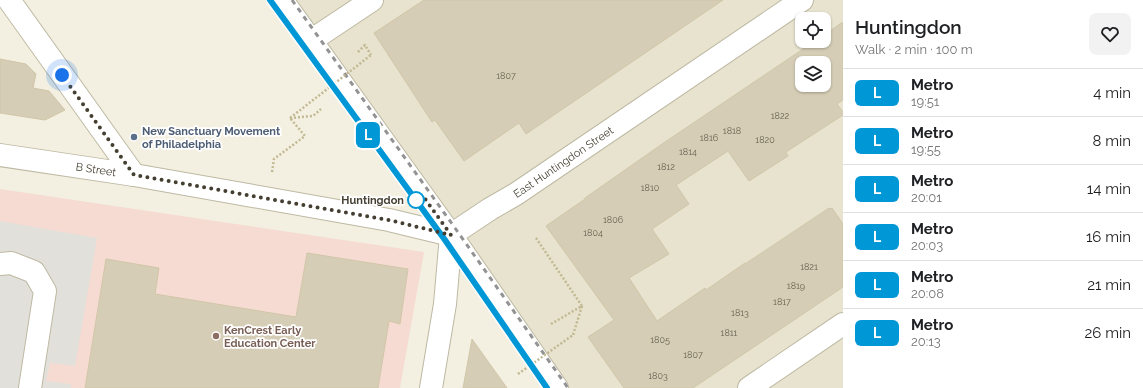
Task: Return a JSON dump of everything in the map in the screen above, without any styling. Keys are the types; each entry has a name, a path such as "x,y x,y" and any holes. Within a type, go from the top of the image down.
{"street":[{"path":"9,0 134,175"},
{"path":"282,0 451,235 557,388"},
{"path":"312,40 372,0"},
{"name":"East Huntingdon Street","path":"451,235 516,194 802,0"},
{"name":"B Street","path":"0,155 134,175 389,220 451,235"},
{"path":"432,388 445,304 451,235"},
{"path":"0,264 11,263 34,272 45,291 30,388"},
{"path":"749,388 843,324"}],"path":[{"path":"290,118 371,55 365,45 358,52"},
{"path":"290,118 313,116 321,109"},
{"path":"274,159 305,136 290,118"},
{"path":"536,238 582,306"},
{"path":"551,324 582,306"},
{"path":"518,374 573,335 582,306"}],"shaded area":[{"path":"284,0 843,0 843,388 560,388"},
{"path":"0,189 424,252 400,388 0,388"},
{"path":"0,221 97,238 75,366 50,363 46,381 71,384 71,388 0,388"}],"building":[{"path":"424,0 723,0 526,134 519,123 464,161 435,120 432,122 374,33"},
{"path":"843,22 843,100 837,104 843,112 843,115 786,152 788,156 749,181 728,151 676,185 689,204 652,229 669,254 629,278 657,321 705,288 706,290 829,208 832,208 843,224 843,287 693,388 624,388 588,337 614,320 546,226 665,142 805,48 831,48 831,30"},
{"path":"0,59 26,64 36,74 33,88 49,91 65,110 45,120 0,113"},
{"path":"307,253 408,269 400,324 389,321 378,388 85,388 106,259 159,268 155,294 296,317"},
{"path":"472,339 507,388 463,388"}],"railway":[{"path":"270,0 445,240 547,388"},
{"path":"292,0 568,388"}],"metro line":[{"name":"L","path":"270,0 445,240 547,388"}],"place":[{"name":"New Sanctuary Movement of Philadelphia","path":"134,137"},
{"name":"Huntingdon","path":"416,200"},
{"name":"KenCrest Early Education Center","path":"216,336"}],"route":[{"path":"62,75 134,175 389,220 451,235 423,196 416,200"}]}
